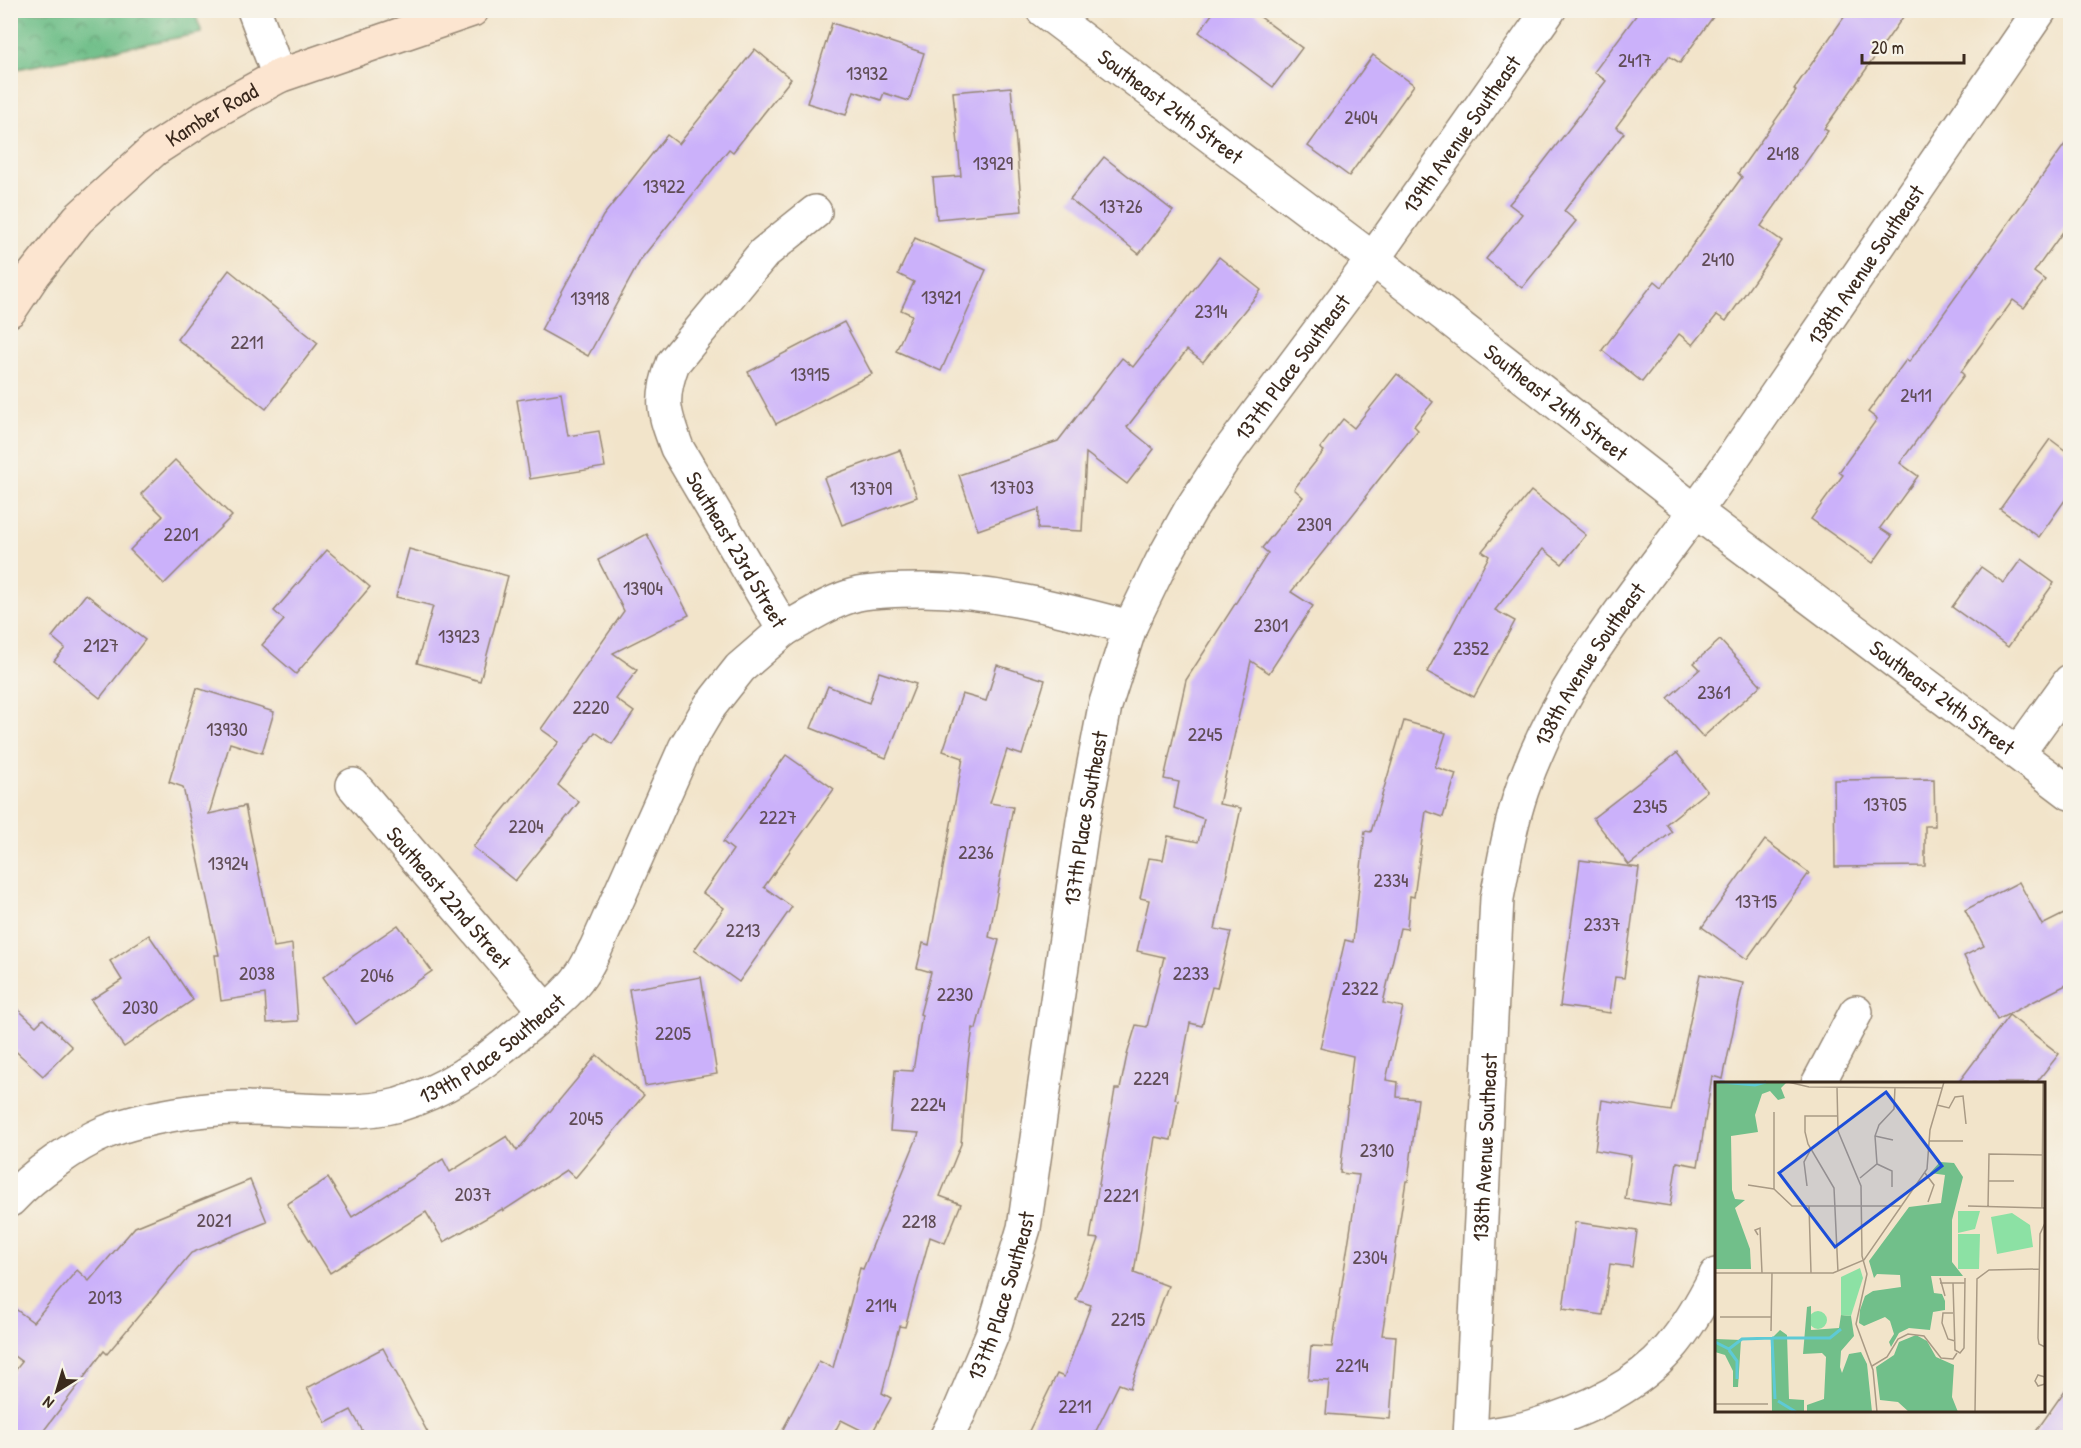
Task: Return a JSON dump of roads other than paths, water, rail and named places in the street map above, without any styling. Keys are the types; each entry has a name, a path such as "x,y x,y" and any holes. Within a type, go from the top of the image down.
{"street":[{"path":"254,10 279,76"},
{"name":"Kamber Road","path":"10,310 34,274 78,219 153,150 208,115 279,76 472,10"},
{"name":"Southeast 24th Street","path":"1043,10 1373,259 1695,511 2070,793"},
{"name":"139th Avenue Southeast","path":"1373,259 1549,10"},
{"name":"138th Avenue Southeast","path":"1470,1437 1497,898 1507,845 1522,790 1545,735 1569,688 1600,638 1695,511 2040,10"},
{"name":"Southeast 23rd Street","path":"815,212 764,253 673,363 665,384 663,402 677,448 784,630 826,607 856,595 890,590 953,591 1027,600 1130,627"},
{"name":"137th Place Southeast","path":"946,1437 959,1413 992,1335 1024,1228 1083,821 1105,706 1130,627 1162,561 1191,509 1227,454 1373,259"},
{"name":"139th Place Southeast","path":"10,1200 59,1159 106,1132 168,1115 246,1107 362,1110 396,1105 438,1091 476,1067 546,1011 580,977 596,948 685,748 710,706 740,668 784,630"},
{"path":"2018,753 2070,681"},
{"name":"Southeast 22nd Street","path":"353,785 546,1011"},
{"path":"1819,1082 1856,1012"},
{"path":"1475,1437 1528,1428 1591,1405 1638,1376 1669,1349 1701,1304 1715,1277"}]}
